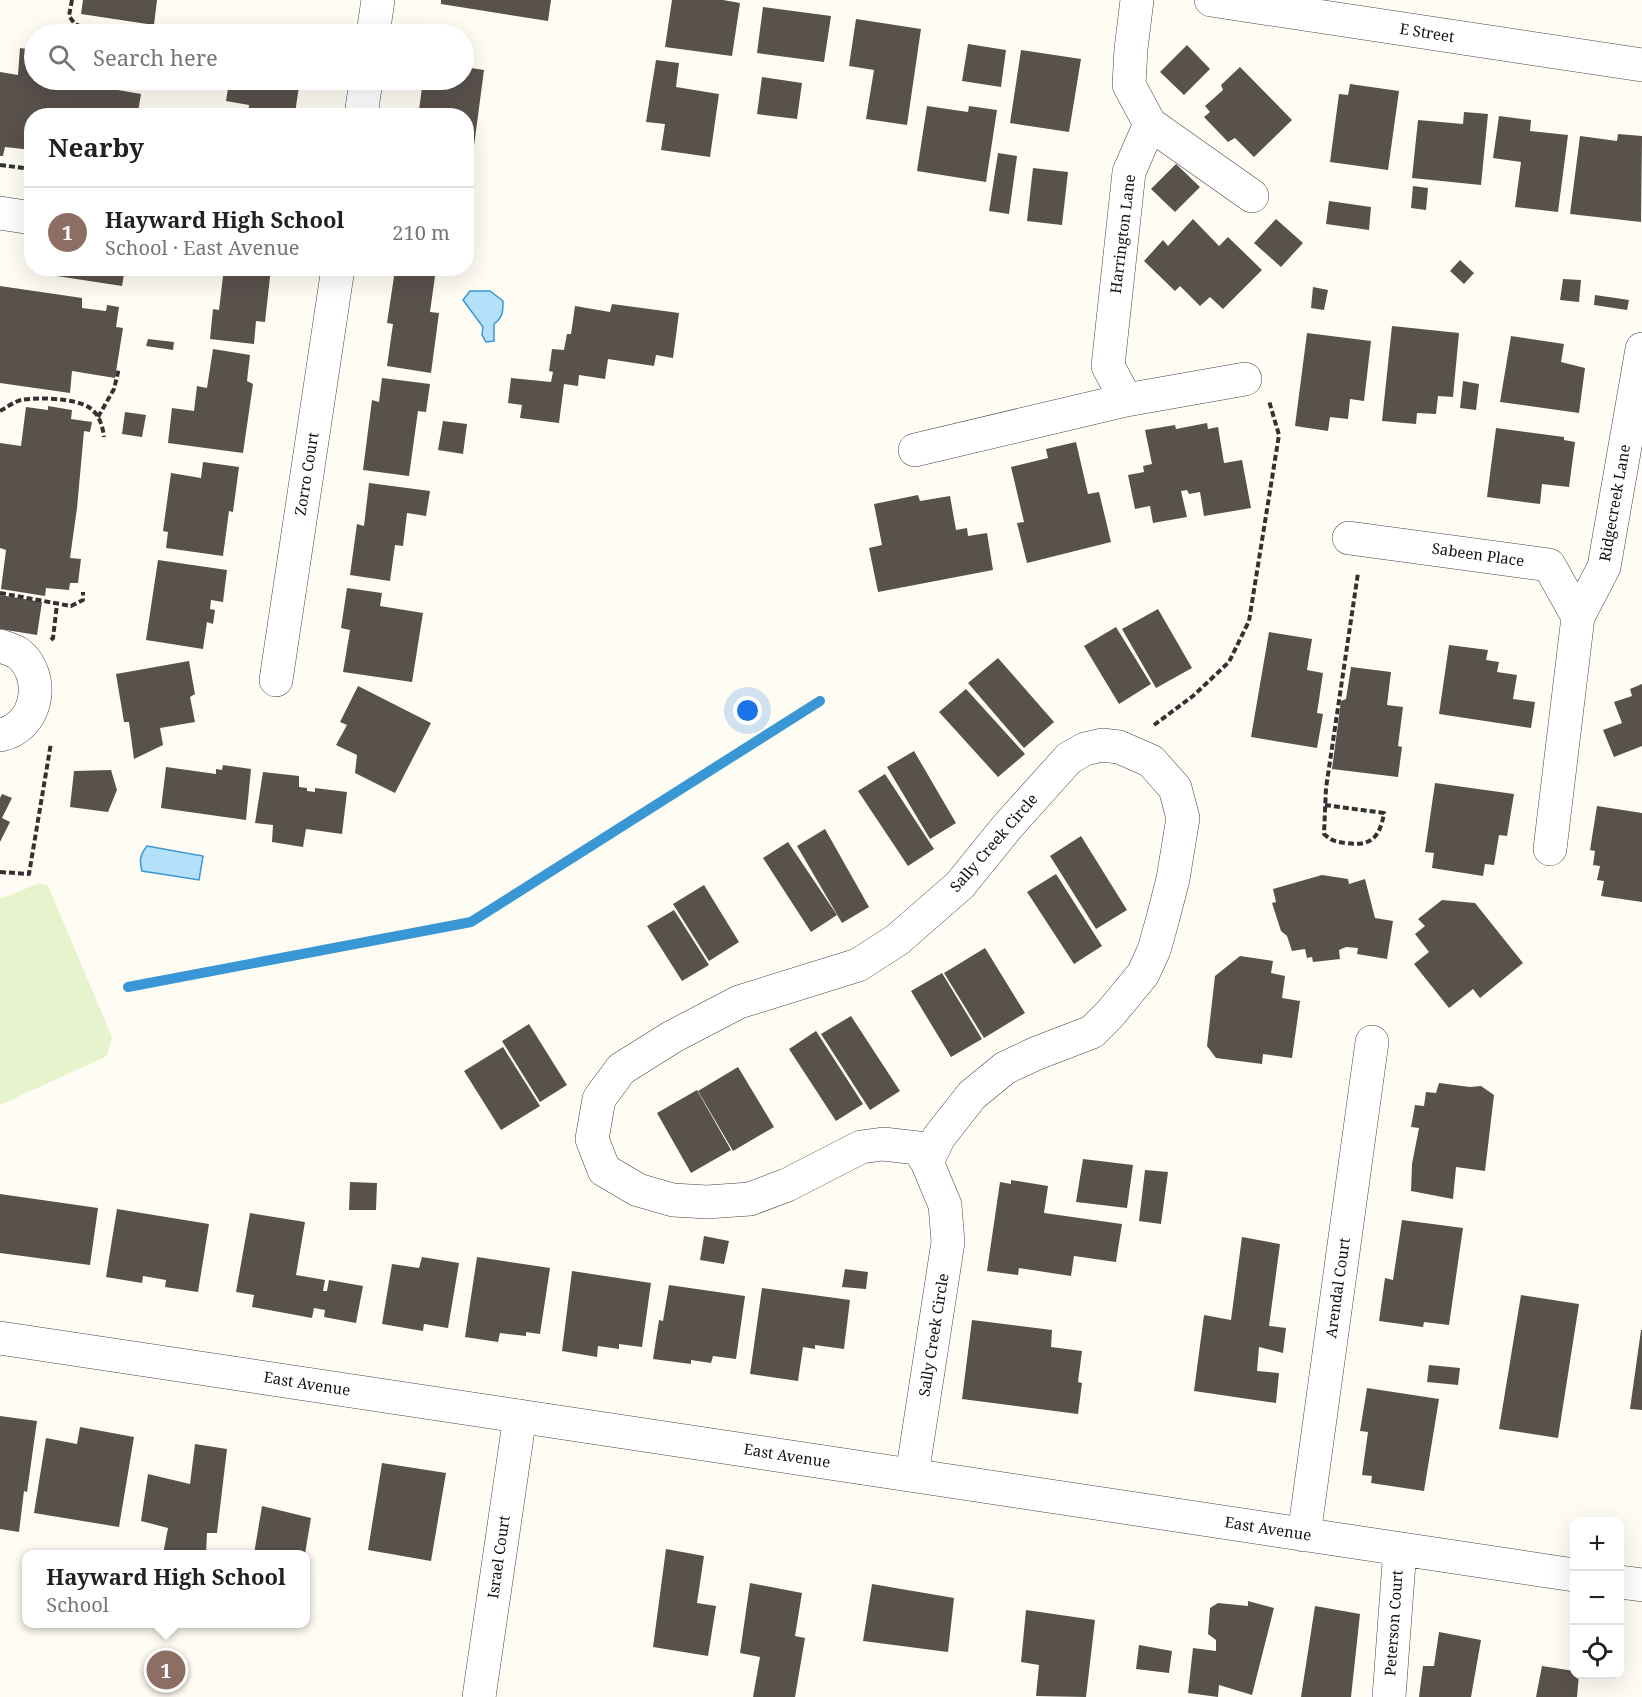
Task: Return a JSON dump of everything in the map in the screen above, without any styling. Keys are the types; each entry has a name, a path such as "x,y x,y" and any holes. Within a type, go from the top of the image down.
{"street":[{"path":"374,24 378,0"},
{"path":"1137,0 1129,86 1150,124 1251,196"},
{"name":"E Street","path":"1211,0 1642,65"},
{"path":"362,108 365,90"},
{"name":"Harrington Lane","path":"1126,400 1108,366 1129,172 1150,124"},
{"path":"0,213 24,217"},
{"name":"Zorro Court","path":"276,680 337,276"},
{"name":"Ridgecreek Lane","path":"1578,617 1604,567 1642,349"},
{"path":"915,450 1126,400 1245,379"},
{"name":"Sabeen Place","path":"1356,539 1549,565 1578,617"},
{"path":"1550,849 1578,617"},
{"path":"0,646 17,652 30,667 36,682 35,701 12,728"},
{"name":"Sally Creek Circle","path":"912,1475 948,1242 945,1205 927,1162 918,1148 883,1144 861,1147 787,1185 750,1199 707,1202 674,1200 638,1190 604,1170 592,1139 599,1099 621,1069 672,1036 739,1002 858,965 897,940 960,885 1007,827 1069,758 1085,749 1102,745 1122,748 1152,761 1174,788 1183,818 1173,879 1154,950 1143,974 1092,1032 1005,1068 972,1095 939,1137 927,1162"},
{"name":"Arendal Court","path":"1304,1535 1372,1042"},
{"name":"East Avenue","path":"0,1338 1570,1574"},
{"name":"Israel Court","path":"479,1697 520,1416"},
{"name":"Peterson Court","path":"1389,1697 1400,1549"},
{"path":"1624,1583 1642,1585"}],"path":[{"path":"72,0 69,16 75,24"},
{"path":"0,165 24,168"},
{"path":"98,417 114,389 119,368"},
{"path":"1122,748 1193,696 1229,662 1249,621 1279,435 1266,392 1245,379"},
{"path":"0,411 19,400 42,398 78,403 91,408 98,417 104,437"},
{"path":"1325,805 1384,813 1382,826 1375,838 1365,843 1332,841 1324,834 1325,805 1326,788 1356,539"},
{"path":"0,593 70,606 82,600 83,592"},
{"path":"53,638 57,604"},
{"path":"0,872 29,874 52,740 12,728"}],"green space":[{"path":"40,883 48,886 112,1037 107,1056 0,1105 0,899"}],"water":[{"path":"470,291 490,291 503,301 502,314 494,324 494,341 486,342 482,335 483,327 463,300"},
{"path":"147,846 203,856 199,880 142,871 141,858"}],"building":[{"path":"83,0 157,0 154,24 81,14"},
{"path":"441,0 551,0 548,21 441,4"},
{"path":"672,0 723,0 740,3 732,56 665,47"},
{"path":"763,7 831,16 824,62 757,53"},
{"path":"856,19 921,29 907,125 866,119 874,70 849,66"},
{"path":"968,44 1006,50 1001,87 962,81"},
{"path":"1187,45 1210,69 1184,95 1160,72"},
{"path":"20,48 24,49 24,90 118,90 141,94 139,108 24,108 24,149 5,147 3,156 0,156 0,72 18,75"},
{"path":"1021,50 1081,59 1069,132 1010,123"},
{"path":"656,60 679,63 676,87 719,94 710,157 661,150 665,124 646,122"},
{"path":"1240,67 1292,120 1254,157 1235,138 1228,142 1204,117 1210,112 1205,106 1223,90 1221,85"},
{"path":"474,68 484,70 474,146 474,108 419,108 422,90 474,90"},
{"path":"762,77 802,83 797,119 757,114"},
{"path":"1350,84 1399,91 1388,170 1330,162 1339,94 1348,95"},
{"path":"228,90 298,90 296,108 249,108 249,105 226,101"},
{"path":"927,106 968,112 969,106 997,110 986,182 917,171"},
{"path":"1464,112 1488,114 1481,185 1412,178 1418,120 1463,124"},
{"path":"1499,116 1531,120 1530,131 1568,135 1558,212 1515,207 1521,162 1493,158"},
{"path":"1618,134 1642,136 1641,222 1570,214 1580,136 1617,141"},
{"path":"998,153 1017,156 1009,214 989,211"},
{"path":"1176,164 1200,187 1175,212 1151,189"},
{"path":"1033,168 1068,172 1062,225 1027,221"},
{"path":"1413,186 1428,188 1426,210 1411,208"},
{"path":"1329,201 1371,207 1369,230 1326,224"},
{"path":"1193,219 1219,246 1228,237 1262,270 1223,309 1210,297 1200,306 1180,286 1175,291 1144,261 1163,240 1168,246"},
{"path":"1276,219 1303,243 1281,267 1254,243"},
{"path":"1460,260 1474,273 1464,284 1450,271"},
{"path":"57,276 124,276 122,286"},
{"path":"223,276 270,276 265,322 256,321 254,344 210,339 213,309 219,310"},
{"path":"394,276 435,276 430,312 439,313 431,373 387,366 393,324 387,323"},
{"path":"1563,279 1581,280 1579,302 1560,300"},
{"path":"0,286 82,298 82,308 106,311 107,305 119,307 116,327 123,328 115,378 72,371 70,393 0,383"},
{"path":"1313,287 1328,290 1324,310 1311,308"},
{"path":"1595,295 1629,300 1627,310 1594,305"},
{"path":"612,304 679,313 673,358 656,355 654,366 608,359 605,379 579,375 578,386 564,384 559,423 520,418 522,405 508,403 511,378 551,382 553,372 549,371 552,349 564,350 567,334 571,334 575,306 610,312"},
{"path":"1392,326 1459,333 1453,397 1438,396 1436,414 1417,413 1416,424 1382,421"},
{"path":"1307,333 1371,341 1364,401 1350,399 1348,419 1330,417 1328,431 1295,426"},
{"path":"1511,336 1564,344 1561,362 1585,368 1579,413 1500,402"},
{"path":"148,339 174,342 173,350 146,346"},
{"path":"213,349 250,355 247,381 253,384 243,453 168,443 172,408 194,411 197,386 207,388"},
{"path":"382,378 430,384 426,412 418,411 409,476 363,470 372,400 379,402"},
{"path":"1463,381 1479,384 1476,410 1460,408"},
{"path":"48,406 72,410 71,419 92,422 90,432 84,431 70,558 81,559 78,583 70,583 69,590 46,588 45,596 1,589 6,550 0,548 0,443 21,446 26,407 48,410"},
{"path":"125,412 146,415 142,437 122,434"},
{"path":"443,421 467,424 463,454 438,450"},
{"path":"1207,423 1208,429 1218,427 1224,463 1242,460 1251,508 1204,516 1200,492 1189,494 1187,490 1181,491 1187,517 1153,523 1150,506 1135,509 1128,475 1144,472 1143,466 1152,464 1145,430 1175,425 1176,429"},
{"path":"1496,428 1564,437 1564,440 1575,442 1569,487 1542,484 1540,504 1487,497"},
{"path":"1076,442 1088,494 1099,492 1111,542 1027,563 1017,523 1024,522 1011,467 1048,458 1046,449"},
{"path":"203,462 239,467 233,512 229,511 223,556 166,548 168,532 163,531 171,473 201,478"},
{"path":"369,483 430,491 426,516 407,513 403,546 395,545 390,581 350,575 357,524 364,526"},
{"path":"918,495 920,501 950,496 956,530 967,528 968,536 987,533 993,570 878,592 869,548 882,545 874,504"},
{"path":"158,560 227,570 223,602 211,600 210,609 215,610 213,624 207,622 203,649 146,640"},
{"path":"347,588 382,593 380,606 423,613 412,682 343,672 350,630 341,628"},
{"path":"0,595 42,602 37,635 0,629"},
{"path":"1158,609 1192,668 1156,688 1122,629"},
{"path":"1116,627 1151,684 1119,704 1084,646"},
{"path":"1269,632 1312,639 1307,670 1323,673 1317,713 1323,714 1317,748 1251,737"},
{"path":"1449,645 1488,650 1486,660 1499,662 1497,672 1517,675 1513,699 1535,702 1531,728 1439,714"},
{"path":"998,658 1054,722 1024,748 968,683"},
{"path":"189,661 195,694 190,697 195,722 160,728 163,745 134,759 129,722 124,722 116,674"},
{"path":"1351,667 1391,672 1387,705 1403,707 1398,746 1402,747 1398,777 1332,769 1341,701 1346,699"},
{"path":"1642,684 1642,746 1614,757 1603,730 1622,723 1614,702 1632,696 1630,689"},
{"path":"358,686 431,723 395,793 355,773 357,755 336,745 347,725 340,722"},
{"path":"966,689 1025,754 998,777 939,712"},
{"path":"914,751 956,823 930,839 887,767"},
{"path":"223,765 251,769 246,820 161,808 166,767 216,774 216,769 222,770"},
{"path":"111,770 117,790 108,812 70,807 74,771"},
{"path":"263,772 299,776 299,787 307,788 307,791 315,792 315,788 347,792 342,834 306,829 303,847 272,842 273,825 255,823"},
{"path":"885,774 934,849 908,866 858,791"},
{"path":"1435,783 1514,794 1507,836 1499,835 1494,865 1485,864 1483,876 1432,868 1434,853 1425,852"},
{"path":"2,794 12,798 2,818 10,822 0,842 0,798"},
{"path":"1597,806 1642,813 1642,902 1601,896 1604,881 1597,880 1600,866 1593,865 1595,851 1590,850"},
{"path":"825,829 869,907 842,923 797,846"},
{"path":"1081,836 1127,910 1096,929 1050,856"},
{"path":"788,842 837,915 811,932 763,858"},
{"path":"1056,874 1102,946 1074,964 1027,892"},
{"path":"1322,875 1348,879 1349,884 1365,879 1375,918 1393,921 1387,959 1357,954 1358,948 1346,947 1339,950 1340,959 1313,962 1312,957 1307,958 1305,949 1292,951 1287,936 1281,931 1272,903 1276,902 1273,889"},
{"path":"704,885 739,942 709,961 673,904"},
{"path":"1442,900 1475,903 1523,963 1480,998 1473,989 1449,1008 1414,964 1429,952 1415,934 1425,926 1418,919"},
{"path":"674,910 709,965 682,981 647,926"},
{"path":"985,948 1025,1013 984,1038 944,973"},
{"path":"1240,956 1273,961 1271,973 1285,976 1282,998 1300,1001 1292,1058 1263,1054 1262,1064 1216,1058 1207,1046 1215,976"},
{"path":"942,973 982,1039 951,1057 911,991"},
{"path":"851,1016 900,1091 870,1110 821,1034"},
{"path":"529,1024 567,1085 540,1102 502,1041"},
{"path":"816,1031 863,1104 836,1121 789,1049"},
{"path":"503,1047 540,1106 501,1130 464,1071"},
{"path":"738,1067 774,1127 733,1151 698,1091"},
{"path":"1439,1083 1481,1086 1494,1095 1485,1171 1456,1167 1453,1199 1411,1191 1412,1164 1419,1128 1411,1127 1415,1105 1424,1106 1426,1092 1436,1093"},
{"path":"697,1090 731,1150 691,1173 657,1113"},
{"path":"1083,1159 1133,1165 1127,1208 1076,1202"},
{"path":"1145,1170 1168,1172 1161,1224 1139,1221"},
{"path":"1011,1180 1048,1186 1044,1213 1122,1224 1116,1262 1074,1256 1071,1276 1019,1268 1018,1275 987,1271 1000,1182 1011,1184"},
{"path":"350,1182 377,1183 376,1210 349,1210"},
{"path":"0,1194 98,1208 90,1265 0,1253"},
{"path":"117,1209 209,1224 198,1292 165,1287 166,1280 143,1276 142,1283 106,1277"},
{"path":"250,1213 305,1222 296,1275 325,1280 323,1291 327,1291 329,1280 363,1286 356,1323 324,1317 325,1310 314,1308 312,1318 252,1307 254,1295 236,1292"},
{"path":"1402,1220 1463,1228 1449,1325 1424,1322 1423,1327 1379,1321 1385,1278 1393,1280"},
{"path":"704,1236 729,1241 724,1264 700,1260"},
{"path":"1242,1237 1280,1244 1269,1326 1286,1328 1283,1353 1259,1347 1257,1371 1279,1373 1276,1403 1194,1391 1204,1315 1231,1320"},
{"path":"422,1257 459,1263 448,1328 424,1324 423,1331 382,1324 392,1264 419,1268"},
{"path":"477,1257 550,1268 540,1334 526,1332 526,1336 500,1333 498,1342 465,1337"},
{"path":"845,1269 868,1272 866,1289 842,1287"},
{"path":"572,1271 651,1283 642,1347 619,1344 619,1349 598,1346 597,1357 562,1351"},
{"path":"669,1285 745,1296 736,1359 713,1356 711,1363 691,1360 691,1364 653,1359 659,1320 663,1321"},
{"path":"762,1288 850,1300 844,1349 815,1345 815,1349 803,1347 798,1381 750,1374"},
{"path":"1521,1295 1579,1304 1558,1438 1499,1429"},
{"path":"972,1320 1052,1330 1051,1347 1082,1351 1078,1382 1082,1383 1078,1414 962,1399"},
{"path":"1642,1330 1642,1410 1630,1409"},
{"path":"1429,1365 1460,1368 1458,1385 1427,1382"},
{"path":"1367,1388 1439,1399 1424,1491 1371,1483 1372,1476 1362,1475 1368,1432 1360,1431"},
{"path":"0,1416 37,1421 19,1532 0,1529"},
{"path":"80,1427 134,1437 119,1527 34,1513 46,1438 77,1444"},
{"path":"195,1444 227,1449 217,1533 207,1533 206,1550 164,1550 168,1528 141,1521 148,1474 190,1484"},
{"path":"382,1463 446,1473 431,1561 368,1550"},
{"path":"262,1506 311,1518 306,1550 255,1550"},
{"path":"666,1549 704,1556 697,1603 716,1606 708,1656 653,1647"},
{"path":"750,1583 802,1593 795,1636 805,1638 795,1697 753,1697 760,1657 740,1653"},
{"path":"872,1584 954,1598 948,1652 863,1641"},
{"path":"1248,1601 1274,1608 1252,1695 1219,1685 1218,1697 1188,1693 1193,1648 1216,1651 1216,1640 1208,1634 1210,1608 1218,1603 1248,1606"},
{"path":"1315,1606 1360,1614 1351,1697 1301,1697"},
{"path":"1026,1610 1095,1620 1086,1697 1036,1696 1039,1665 1021,1662"},
{"path":"1439,1632 1481,1640 1471,1697 1419,1697 1423,1666 1434,1666"},
{"path":"1139,1645 1172,1651 1169,1673 1136,1669"},
{"path":"1542,1666 1570,1670 1570,1679 1579,1679 1577,1697 1536,1697"}],"waterway":[{"path":"128,987 471,922 820,701"}],"place":[{"name":"Hayward High School","path":"166,1670"}]}
